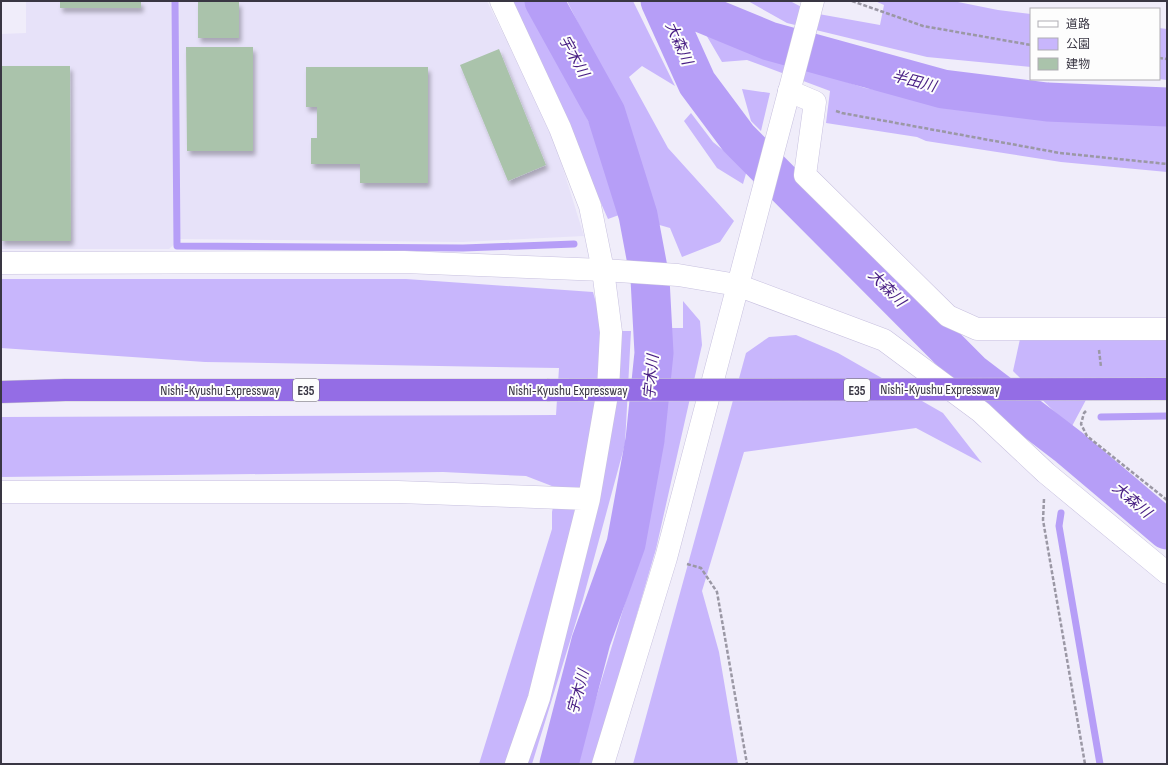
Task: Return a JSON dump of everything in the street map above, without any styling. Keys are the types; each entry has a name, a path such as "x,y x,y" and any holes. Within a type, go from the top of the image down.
{"highway":[{"name":"Nishi-Kyushu Expressway","path":"1,383 65,390"},
{"name":"Nishi-Kyushu Expressway","path":"1,392 65,390 1167,389"}],"street":[{"path":"501,1 560,128 590,206 603,270 611,332 608,389 589,499 539,698 516,764"},
{"path":"603,764 666,558 813,1"},
{"path":"790,85 815,102 805,175 948,316 977,329 1167,329"},
{"path":"1,263 404,262 603,270 678,275 737,285 884,340 981,412 1046,473 1167,573"},
{"path":"1,492 398,492 589,499"}],"path":[{"path":"852,1 923,26 1030,45"},
{"path":"815,102 842,113 1060,153 1167,164"},
{"path":"1089,409 1084,413 1080,424 1087,436 1167,500"},
{"path":"1046,473 1043,520 1085,764"},
{"path":"666,558 701,568 717,592 747,764"}],"shaded area":[{"path":"26,1 487,1 552,133 584,236 462,242 180,239 169,249 1,249 1,34 26,33"}],"green space":[{"path":"511,1 531,1 592,129 619,215 608,219"},
{"path":"567,1 633,1 675,86 642,66 629,77 668,148 734,221 720,242 682,257 670,228 656,224 621,109"},
{"path":"748,1 790,1 813,13 880,25 884,5 875,1 953,1 998,10 1030,14 1030,67 927,57 787,23"},
{"path":"715,26 755,52 865,88 1052,119 1167,125 1167,172 1061,162 926,141 917,137 826,123 830,91 747,60 722,62 705,33"},
{"path":"1160,28 1167,29 1167,80 1160,79"},
{"path":"742,89 770,93 761,131 751,121"},
{"path":"691,113 713,142 747,170 743,184 717,168 684,121"},
{"path":"1,279 406,279 593,292 604,331 631,331 625,444 583,599 532,764 479,764 552,529 552,512 557,488 526,476 443,472 1,477 1,417 556,415 559,368 205,362 1,348"},
{"path":"683,301 700,321 702,345 656,549 593,764 576,764 629,590 664,441 668,328 683,328"},
{"path":"796,335 838,353 943,413 982,463 916,428 744,452 702,591 719,652 738,764 633,764 746,353 769,337"},
{"path":"1020,339 1167,339 1167,397 1087,398 1071,428 1013,371"}],"building":[{"path":"60,1 141,1 141,8 60,8"},
{"path":"198,2 239,2 239,38 198,38"},
{"path":"186,47 253,47 253,151 187,151"},
{"path":"499,49 546,165 508,181 460,65"},
{"path":"1,66 70,66 71,241 1,241"},
{"path":"306,67 428,67 428,183 360,183 360,164 311,164 311,138 317,138 317,107 306,107"}],"waterway":[{"path":"175,1 177,246 463,248 574,244"},
{"name":"宇木川","path":"544,1 606,113 638,215 650,279 654,353 645,440 626,544 591,641 559,764"},
{"name":"大森川","path":"660,1 697,83 738,138 972,373 1069,447 1167,530"},
{"name":"半田川","path":"672,1 769,41 943,89 1047,102 1167,107"},
{"path":"1101,417 1167,416"},
{"path":"1061,513 1059,526 1100,764"}]}
